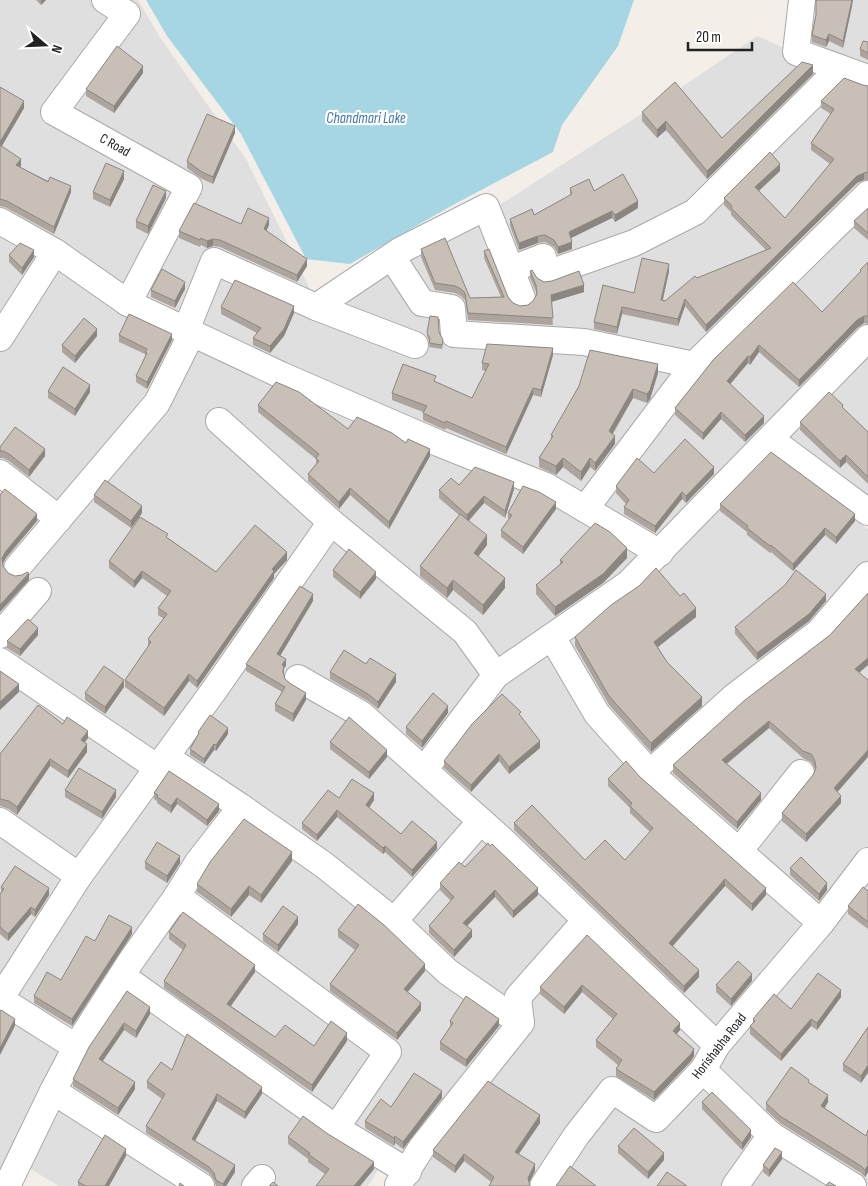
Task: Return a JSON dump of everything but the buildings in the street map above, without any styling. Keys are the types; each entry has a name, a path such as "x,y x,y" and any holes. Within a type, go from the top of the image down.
{"street":[{"name":"C Road","path":"105,0 127,14 54,112 189,187 128,303"},
{"path":"802,0 796,52 868,78"},
{"path":"512,269 543,257 547,274 634,243 695,212 840,68"},
{"path":"585,509 694,365 868,194"},
{"path":"316,307 401,250 486,207 522,298"},
{"path":"0,221 55,252 128,303 281,374 438,443 546,486 660,552"},
{"path":"0,338 55,252"},
{"path":"392,257 422,303 452,308 454,334 584,342 694,365"},
{"path":"17,568 156,403 189,332 214,261 316,307 415,345"},
{"path":"424,770 496,675 628,584 868,338"},
{"path":"219,421 331,522 465,632 496,675"},
{"path":"770,439 868,512"},
{"path":"0,473 58,519"},
{"path":"76,1047 0,999 79,876 162,762 331,522"},
{"path":"650,773 735,696 819,632 868,575"},
{"path":"0,635 38,591"},
{"path":"552,637 598,714 650,773 821,923"},
{"path":"0,662 162,762 241,807 324,865 394,921 448,972 521,1022"},
{"path":"298,678 361,714 481,821 717,1045"},
{"path":"740,850 801,773"},
{"path":"7,1186 52,1091 76,1047 198,862 241,807"},
{"path":"394,921 481,821"},
{"path":"0,822 79,876"},
{"name":"Horishabha Road","path":"543,1186 576,1136 612,1090 656,1119 703,1070 717,1045 821,923 868,861"},
{"path":"176,896 388,1052 336,1128"},
{"path":"122,976 336,1128 403,1179 422,1147 521,1022 518,997 586,920"},
{"path":"703,1070 771,1135 853,1186"},
{"path":"52,1091 201,1186"},
{"path":"735,1186 771,1135"}],"shaded area":[{"path":"0,0 92,0 115,15 43,115 178,191 119,308 546,492 650,553 500,663 332,509 155,757 231,810 75,1038 0,986"},
{"path":"114,0 138,0 161,39 246,159 316,301 210,255 185,321 137,302 197,185 66,112 135,15"},
{"path":"806,0 868,0 868,69 803,46"},
{"path":"757,36 868,85 868,329 660,544 197,327 221,274 324,312 479,218 649,109"},
{"path":"868,355 868,508 782,442"},
{"path":"771,453 868,529 868,848 715,1041 439,766 499,684"},
{"path":"335,535 457,637 492,676 420,772 472,821 394,913 174,754"},
{"path":"242,820 400,932 484,834 707,1042 657,1111 613,1082 537,1186 391,1186 404,1165 134,973"},
{"path":"868,871 868,1186 557,1186 616,1102 659,1132"},
{"path":"127,989 380,1167 368,1186 218,1186 211,1182 209,1186 59,1186 27,1167 75,1061"},
{"path":"0,1013 69,1049 0,1186"}],"water":[{"name":"Chandmari Lake","path":"146,0 634,0 618,46 562,125 553,152 451,206 350,264 306,259 241,134 167,36"}]}
